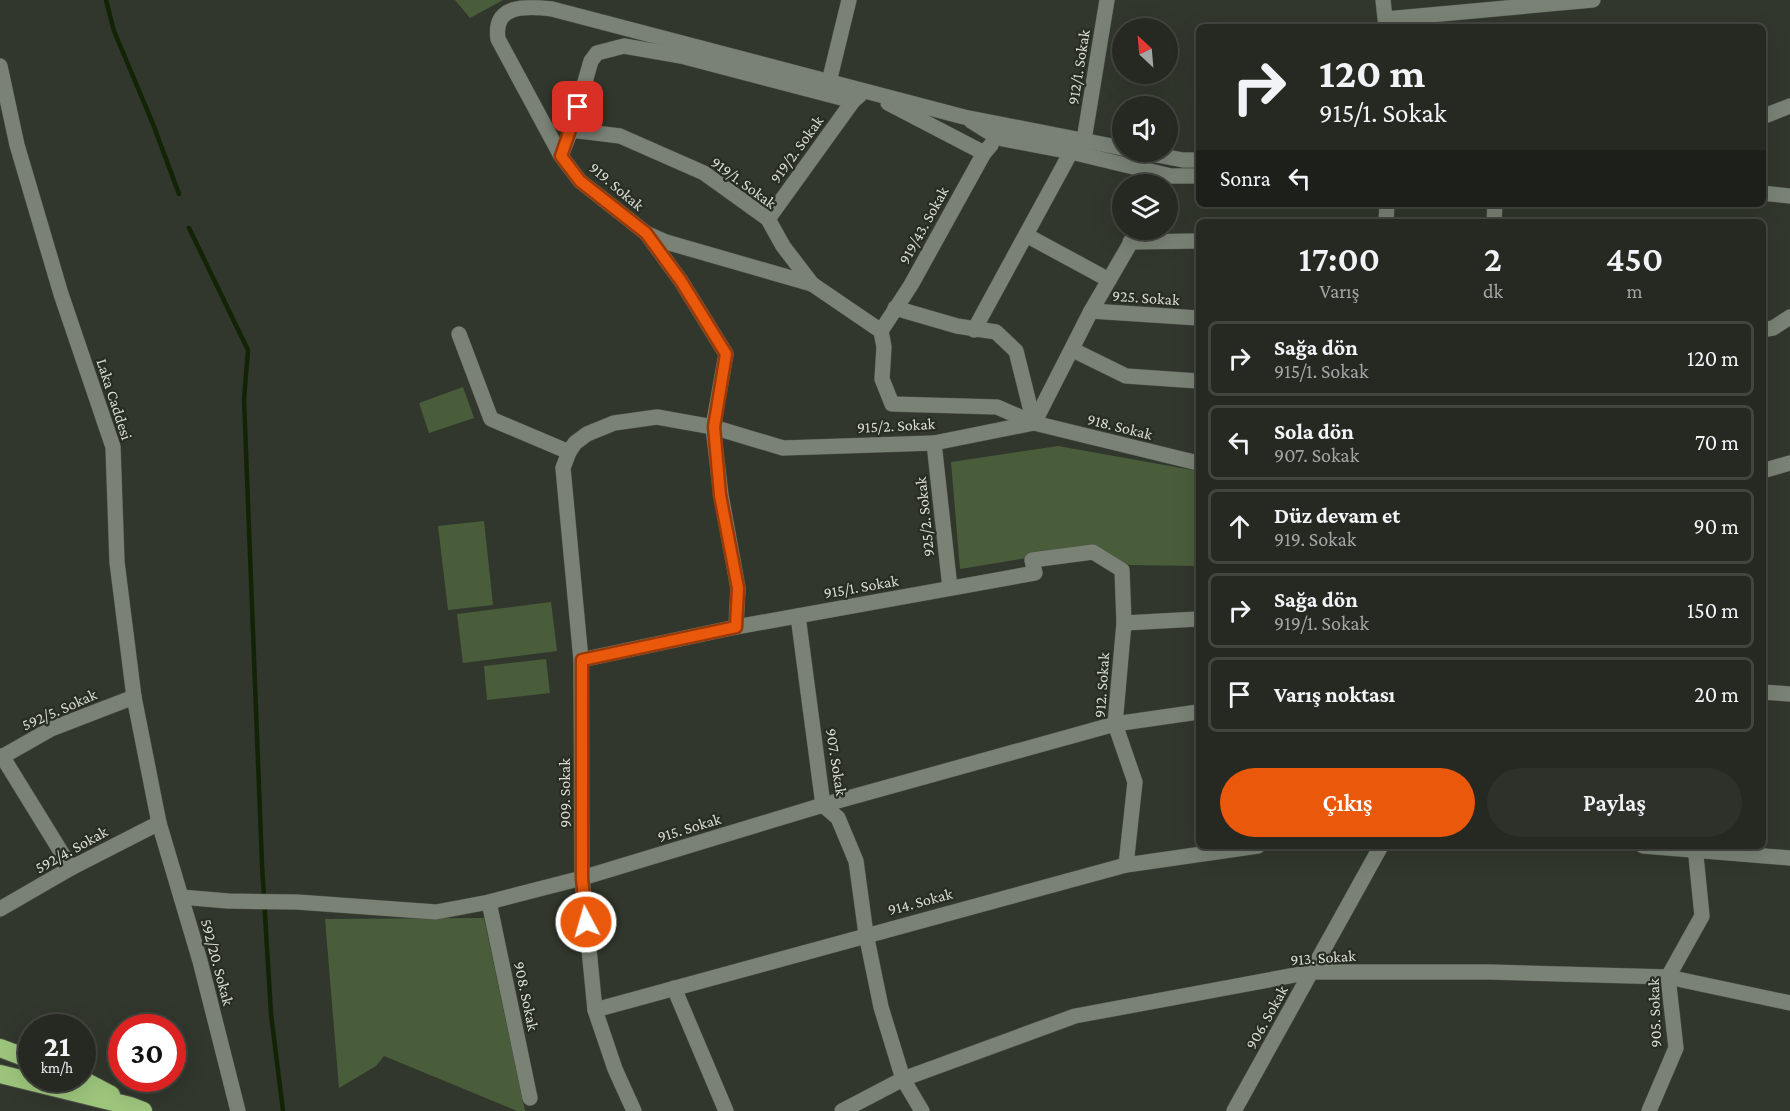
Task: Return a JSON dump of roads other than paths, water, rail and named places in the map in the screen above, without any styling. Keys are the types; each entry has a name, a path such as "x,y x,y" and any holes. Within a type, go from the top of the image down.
{"highway":[{"path":"0,1048 18,1055"},
{"path":"0,1074 137,1108"},
{"path":"96,1087 137,1108"}],"street":[{"path":"829,82 849,0"},
{"name":"912/1. Sokak","path":"1084,140 1107,0"},
{"path":"1383,0 1386,23 1593,0"},
{"name":"919. Sokak","path":"714,427 726,354 681,281 646,233 580,181 561,156 498,39 497,27 503,15 517,8 573,7 829,82 984,153"},
{"path":"561,156 591,62 597,53 610,48 624,46 681,56 859,96"},
{"name":"Laka Caddesi","path":"0,66 20,156 61,294 113,447 117,562 134,697 159,823"},
{"name":"919. Sokak","path":"859,96 1112,146"},
{"name":"919/2. Sokak","path":"768,219 859,96"},
{"path":"1766,115 1790,106"},
{"name":"919. Sokak","path":"964,117 998,138 1071,152 1148,174"},
{"name":"919/1. Sokak","path":"571,130 620,136 704,173 768,219 783,246 812,284 881,331"},
{"name":"919/43. Sokak","path":"881,331 911,285 984,153 998,138"},
{"path":"974,330 1071,152"},
{"path":"1178,159 1196,160"},
{"name":"919. Sokak","path":"1178,179 1196,176"},
{"path":"1766,193 1790,196"},
{"path":"646,233 666,242 812,284"},
{"path":"1026,235 1109,280"},
{"path":"1034,423 1091,311 1132,240"},
{"path":"1177,240 1196,242"},
{"path":"895,308 974,330 996,332 1016,351 1034,423"},
{"name":"925. Sokak","path":"1091,311 1196,318"},
{"path":"1766,329 1773,328 1790,317"},
{"path":"881,331 884,348 882,379 892,404 997,407 1034,423"},
{"path":"459,334 491,419 569,452"},
{"path":"1073,350 1126,376 1196,381"},
{"name":"915/2. Sokak","path":"563,468 575,443 587,434 614,423 657,417 714,427 783,448 934,443 1034,423"},
{"name":"918. Sokak","path":"1034,423 1196,463"},
{"path":"714,427 720,495 738,588 736,627"},
{"name":"925/2. Sokak","path":"934,443 951,588"},
{"path":"1766,470 1790,463"},
{"name":"909. Sokak","path":"563,468 582,660 582,878 595,1010 615,1069 634,1111"},
{"name":"915/1. Sokak","path":"582,660 736,627 1035,573 1032,561 1094,552 1122,570 1122,576"},
{"name":"912. Sokak","path":"1122,576 1124,623 1115,724 1135,782 1126,865"},
{"name":"907. Sokak","path":"798,616 823,804 838,818 856,861 866,934 881,1007 903,1079 921,1111"},
{"path":"1124,623 1196,619"},
{"path":"1766,692 1790,694"},
{"name":"592/5. Sokak","path":"1,757 51,729 134,697"},
{"name":"915. Sokak","path":"181,897 228,901 297,902 436,912 489,902 582,878 823,804 1115,724 1196,712"},
{"path":"1,757 71,868"},
{"name":"592/4. Sokak","path":"0,909 71,868 159,823"},
{"name":"592/20. Sokak","path":"159,823 200,961 238,1111"},
{"name":"914. Sokak","path":"595,1010 866,934 1126,865 1237,849"},
{"name":"906. Sokak","path":"1234,1111 1379,849"},
{"name":"905. Sokak","path":"1649,1111 1676,1048 1668,977 1702,916 1694,849"},
{"path":"1704,849 1790,858"},
{"name":"908. Sokak","path":"489,902 530,1098"},
{"name":"913. Sokak","path":"843,1111 903,1079 1075,1016 1311,972 1490,972 1668,977 1790,1003"},
{"path":"674,988 726,1111"}],"waterway":[{"path":"106,0 114,31 179,194"},
{"path":"189,228 248,350 244,399 262,865 271,1014 283,1111"}]}
